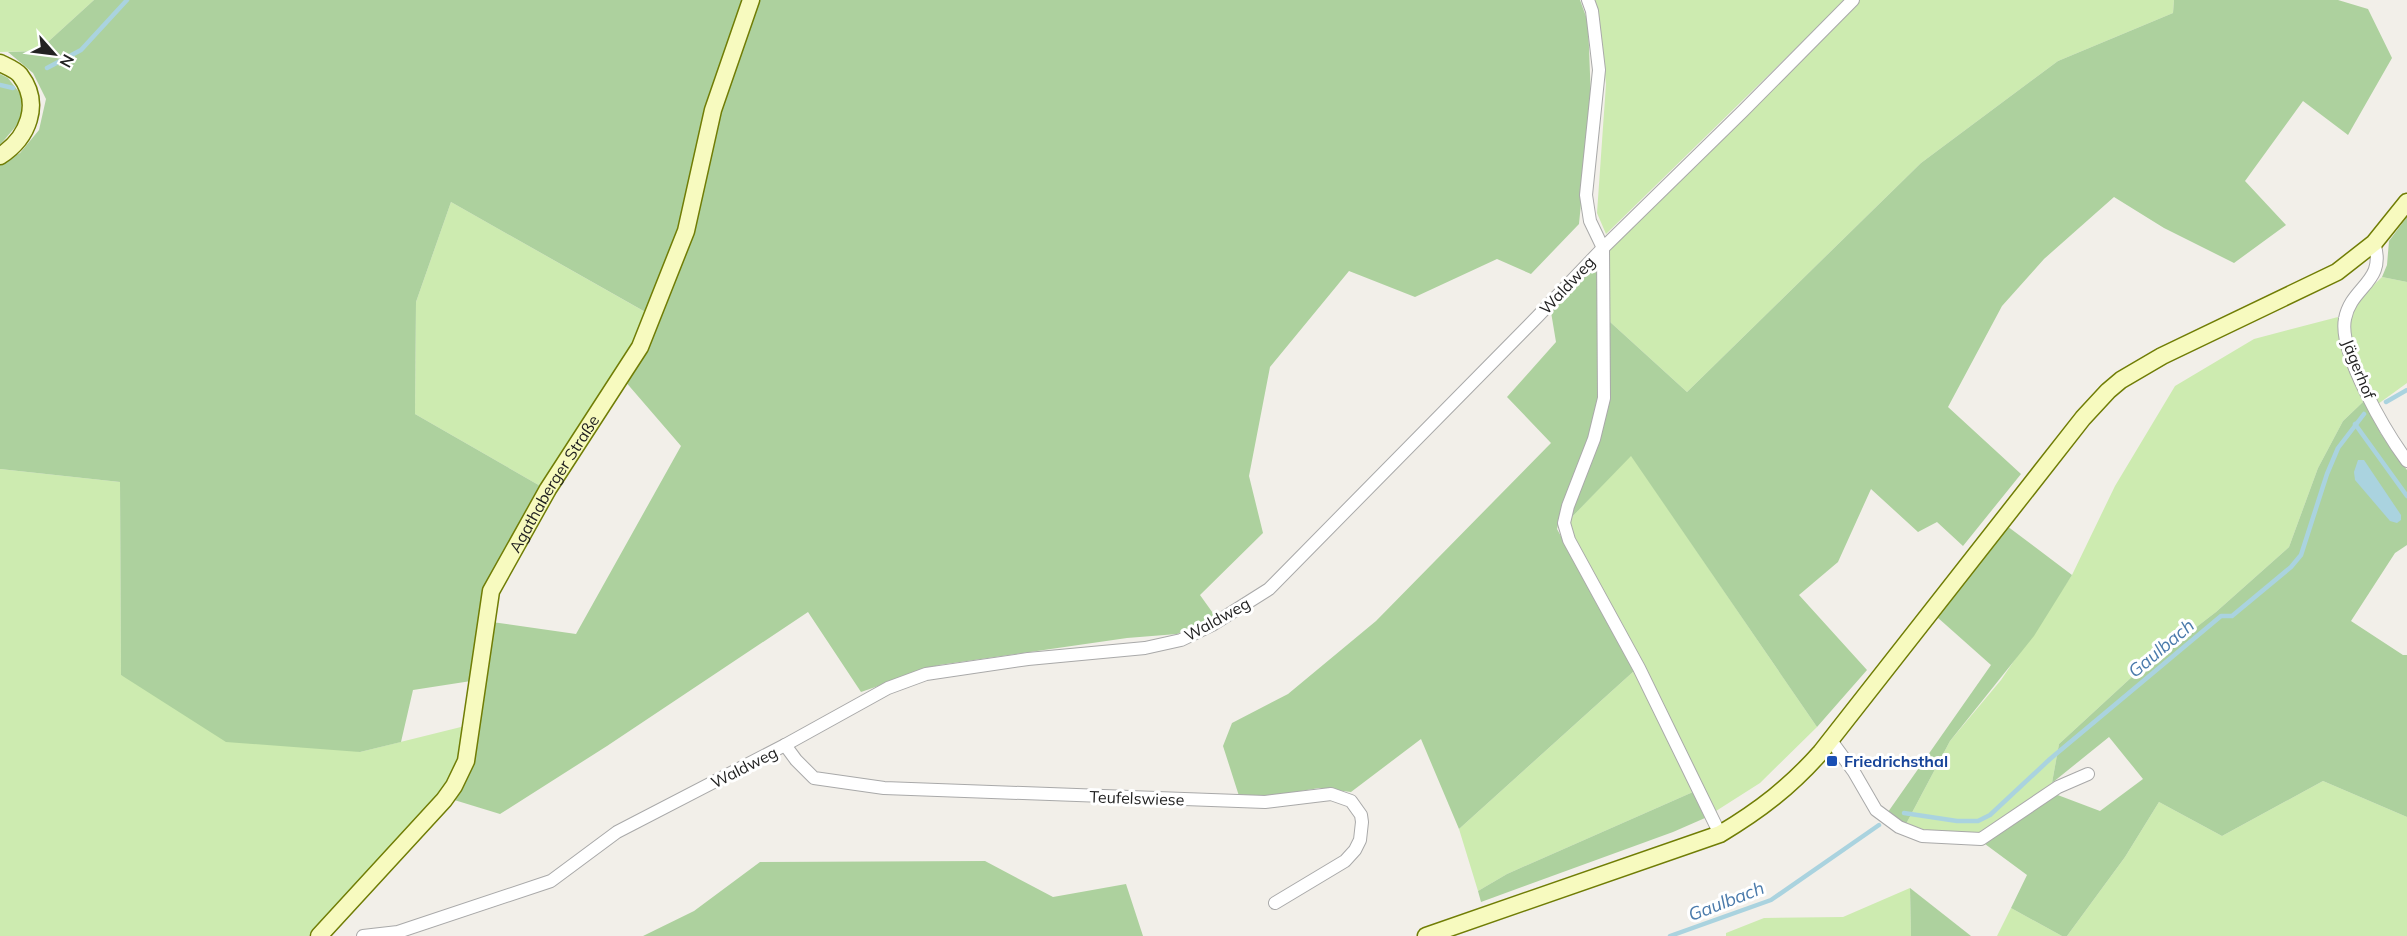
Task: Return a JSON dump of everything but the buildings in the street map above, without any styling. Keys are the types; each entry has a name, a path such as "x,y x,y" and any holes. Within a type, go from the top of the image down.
{"main road":[{"name":"Agathaberger Straße","path":"326,934 444,800 461,774 466,761 491,591 548,489 640,346 686,231 713,110 751,0"},
{"path":"0,63 19,74 30,95 31,118 22,137 0,156"},
{"path":"1426,936 1720,834 1757,812 1795,781 2063,443 2108,391 2121,380 2155,360 2316,284 2356,258 2374,243 2407,202"}],"street":[{"path":"1588,0 1592,11 1599,70 1586,195 1590,221 1603,248 1604,398 1594,439 1568,506 1564,523 1569,540 1639,668 1720,834"},
{"name":"Waldweg","path":"363,936 398,932 551,882 617,832 785,745 888,688 926,674 1028,659 1145,648 1181,640 1212,625 1269,589 1603,248 1852,0"},
{"name":"Jägerhof","path":"2374,243 2378,255 2376,270 2373,277 2348,307 2344,321 2344,333 2354,364 2375,408 2392,441 2407,461"},
{"path":"1830,739 1854,772 1876,810 1899,827 1922,837 1981,839 2058,787 2088,774"},
{"name":"Teufelswiese","path":"785,745 814,778 884,788 1265,802 1331,794 1351,801 1361,815 1362,822 1360,840 1355,850 1346,861 1275,903"}],"green space":[{"path":"0,0 94,0 38,51 0,52"},
{"path":"94,0 1580,0 1588,22 1591,100 1579,224 1531,274 1497,259 1415,297 1349,271 1270,367 1249,476 1263,533 1200,595 1215,616 1177,634 1127,638 939,665 861,692 808,612 607,746 500,814 451,799 492,622 576,634 681,446 624,380 656,318 451,202 416,302 415,414 542,487 484,589 471,681 413,690 401,742 360,752 226,742 121,675 120,482 0,469 0,164 20,153 39,130 46,99 33,73 8,52 38,51"},
{"path":"1594,0 1845,0 1606,234 1597,213 1606,84 1598,12"},
{"path":"1859,0 2174,0 2173,13 2058,61 1921,163 1687,392 1609,321 1607,251"},
{"path":"2174,0 2338,0 2368,9 2392,58 2348,135 2303,101 2245,181 2286,225 2234,263 2164,228 2114,197 2044,259 2002,306 1948,407 2021,474 1963,546 1937,522 1918,532 1871,489 1838,562 1799,595 1867,670 1817,727 1631,456 1570,519 1578,489 1600,441 1609,321 1687,392 1921,163 2058,61 2173,13"},
{"path":"0,74 8,78 22,96 21,120 0,145"},
{"path":"451,202 647,313 617,373 542,487 415,414 416,302"},
{"path":"2407,217 2407,282 2382,277 2387,265 2389,241"},
{"path":"1598,262 1600,397 1590,437 1563,503 1557,529 1634,671 1459,829 1421,739 1351,792 1319,788 1266,797 1239,796 1223,746 1232,723 1288,694 1376,621 1551,443 1507,397 1556,342 1551,312"},
{"path":"2382,277 2407,282 2407,383 2378,404 2356,358 2350,334 2354,310 2366,292"},
{"path":"2338,317 2340,342 2364,401 2343,421 2318,468 2289,547 2216,612 2134,675 2059,744 2052,783 1980,832 1933,832 1906,824 1950,741 2001,680 2072,575 2115,486 2175,386 2254,339"},
{"path":"2364,401 2381,434 2407,470 2407,545 2395,553 2351,621 2403,655 2407,655 2407,817 2323,781 2222,836 2159,802 2125,857 2067,936 2062,936 2011,908 2027,875 1985,844 2055,794 2100,811 2143,779 2109,737 2052,783 2059,744 2134,675 2216,612 2289,547 2318,468 2343,421"},
{"path":"1631,455 1817,727 1760,783 1716,811 1644,667 1570,531 1570,519"},
{"path":"0,469 120,482 121,675 360,752 465,726 460,758 437,799 309,936 0,936"},
{"path":"2007,526 2072,575 2034,636 1950,741 1906,824 1888,812 1991,665 1937,617"},
{"path":"1634,671 1693,792 1507,874 1478,891 1459,829"},
{"path":"2323,781 2407,817 2407,936 2067,936 2125,857 2159,802 2222,836"},
{"path":"1693,792 1705,818 1673,832 1481,902 1478,891 1507,874"},
{"path":"985,861 1053,897 1126,884 1143,936 643,936 694,911 760,862"},
{"path":"1910,888 1911,936 1726,936 1726,933 1764,918 1843,917"},
{"path":"1910,888 1971,936 1911,936"},
{"path":"2011,908 2062,936 1997,936"}],"water":[{"path":"2358,460 2364,460 2401,515 2401,520 2397,523 2390,521 2355,480 2354,472"}],"waterway":[{"path":"47,68 81,50 127,0"},
{"path":"0,85 13,88"},
{"name":"Gaulbach","path":"2386,402 2407,390"},
{"name":"Gaulbach","path":"1904,813 1957,821 1978,821 1990,815 2050,759 2221,616 2232,616 2291,567 2301,555 2327,474 2338,448 2364,414"},
{"path":"2355,424 2407,496"},
{"name":"Gaulbach","path":"1670,936 1771,900 1879,825"}],"place":[{"name":"Friedrichsthal","path":"1832,761"}]}
